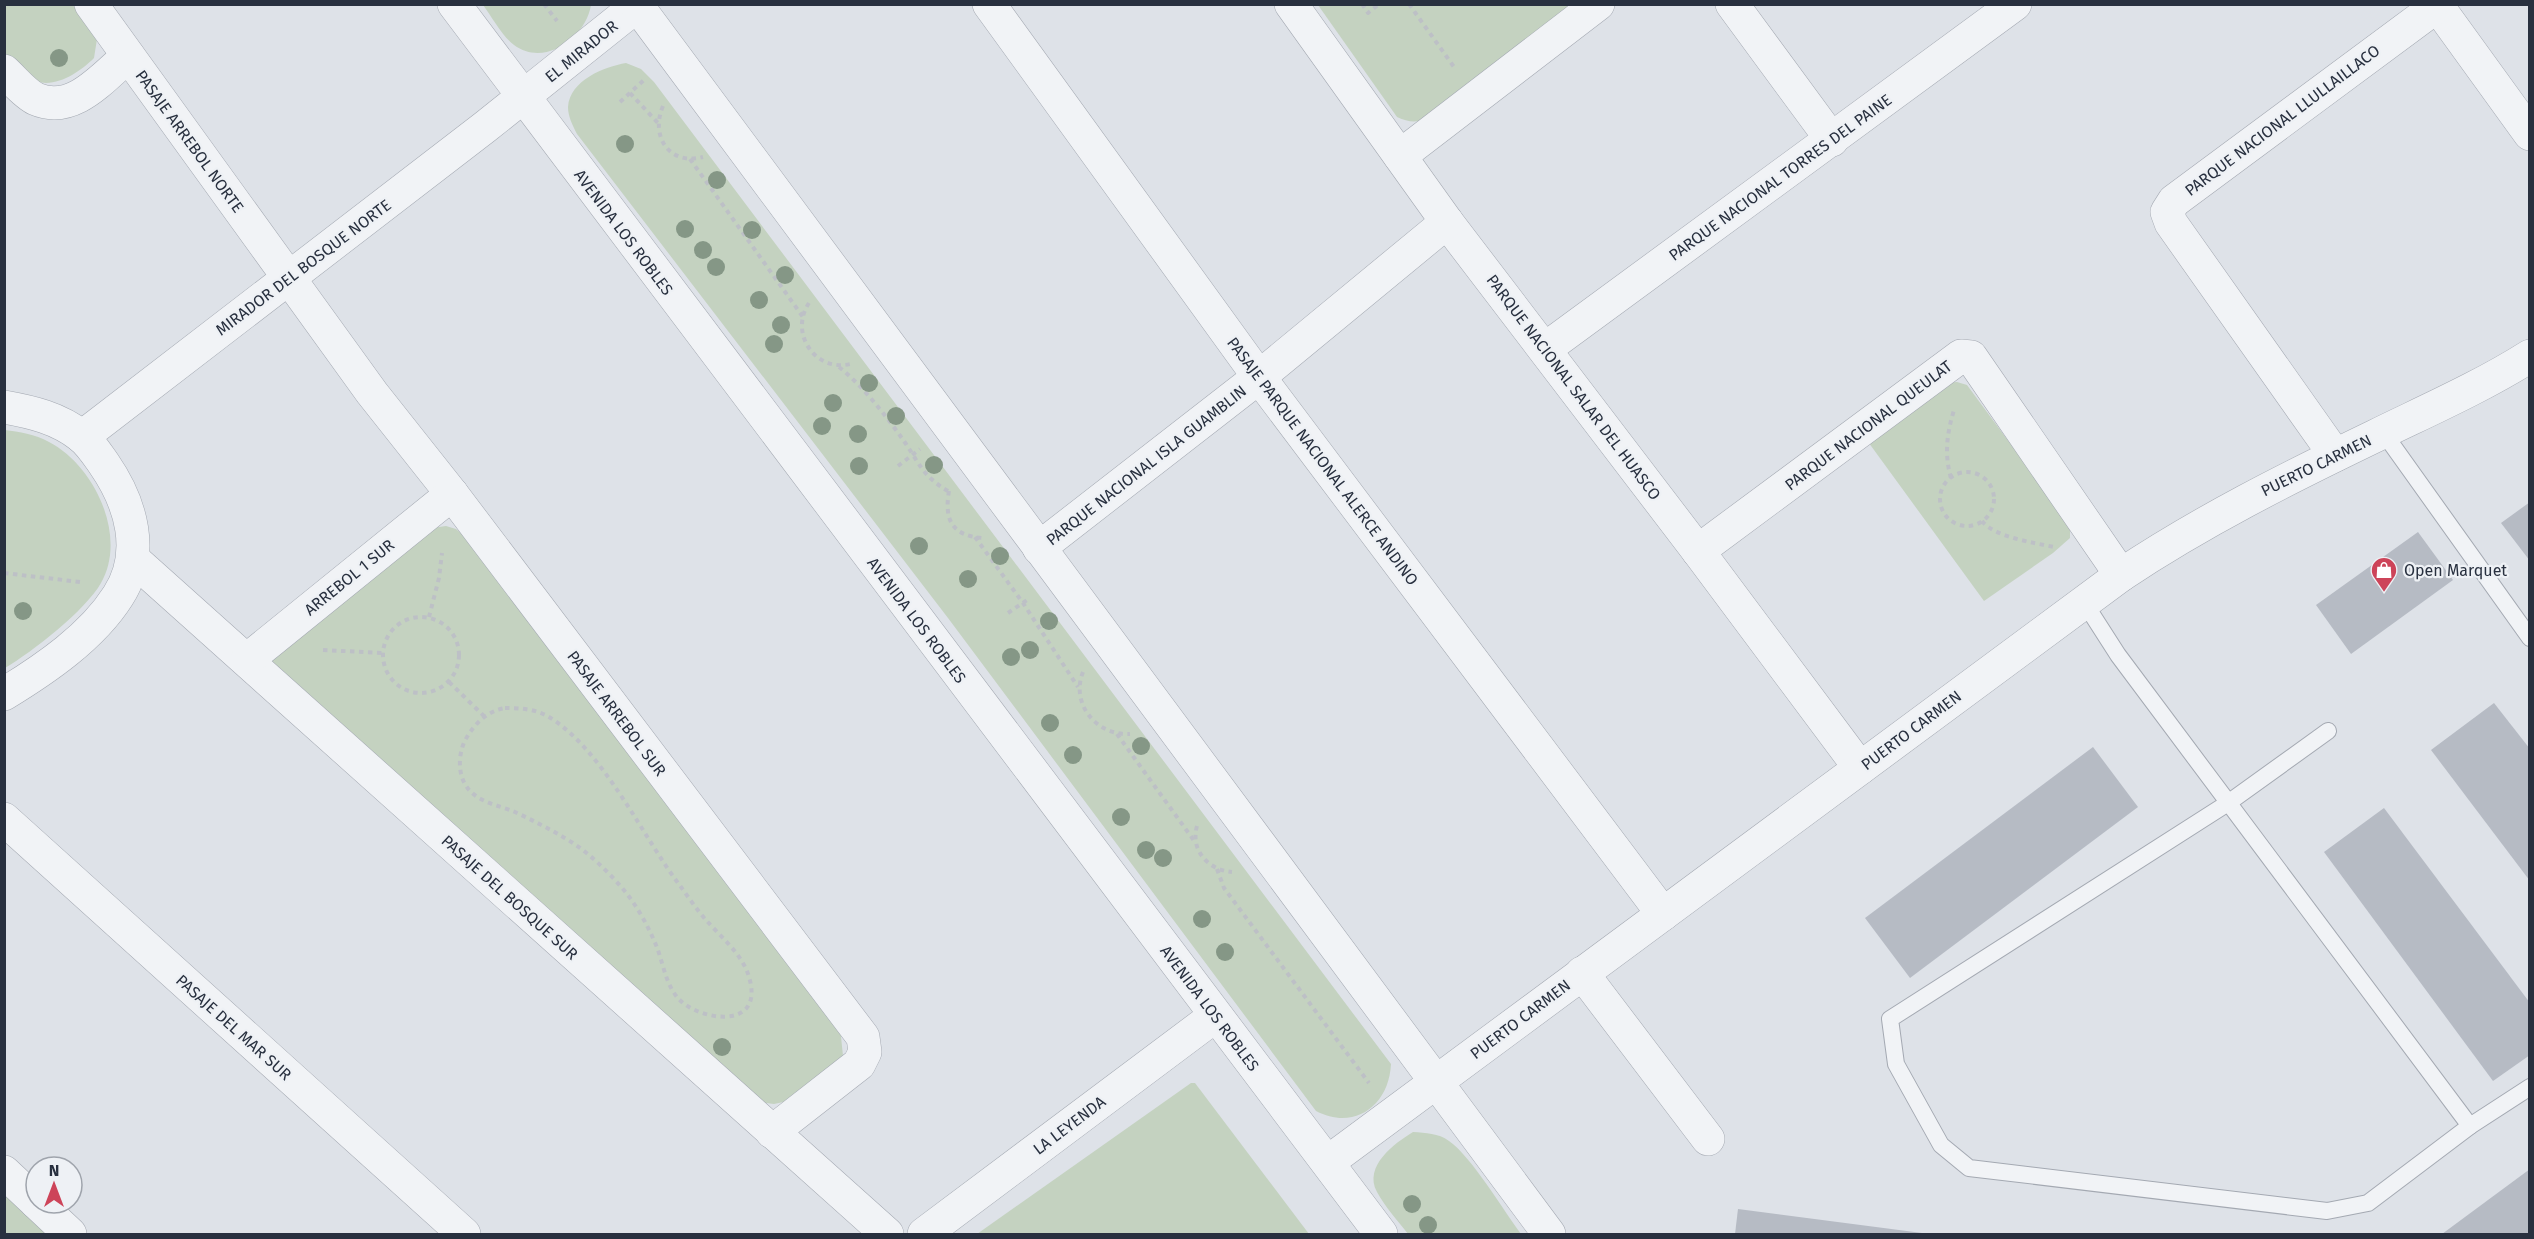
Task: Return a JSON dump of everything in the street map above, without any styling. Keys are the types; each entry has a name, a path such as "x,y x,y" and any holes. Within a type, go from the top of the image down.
{"street":[{"name":"PASAJE ARREBOL NORTE","path":"91,4 290,276"},
{"name":"AVENIDA LOS ROBLES","path":"454,4 1381,1234"},
{"name":"PASAJE PARQUE NACIONAL ALERCE ANDINO","path":"989,4 1259,377 1663,914"},
{"name":"PARQUE NACIONAL SALAR DEL HUASCO","path":"1291,4 1448,222 1860,768"},
{"path":"1400,156 1598,4"},
{"path":"1732,4 1832,140"},
{"name":"PARQUE NACIONAL TORRES DEL PAINE","path":"1545,349 2015,4"},
{"path":"637,5 1549,1234"},
{"name":"EL MIRADOR","path":"523,98 637,5"},
{"path":"2436,5 2529,134"},
{"name":"PARQUE NACIONAL LLULLAILLACO","path":"2335,455 2171,223 2167,213 2174,201 2436,5"},
{"path":"4,71 34,99 54,104 70,102 128,56"},
{"name":"MIRADOR DEL BOSQUE NORTE","path":"82,437 523,98"},
{"name":"PARQUE NACIONAL ISLA GUAMBLIN","path":"1039,548 1259,377 1448,222"},
{"name":"PASAJE ARREBOL SUR","path":"290,276 372,393 452,494 863,1037 865,1052 859,1064 772,1132"},
{"name":"PARQUE NACIONAL QUEULAT","path":"1698,551 1961,356 1971,357 2121,575"},
{"name":"PUERTO CARMEN","path":"1328,1162 2121,575 2171,542 2227,510 2529,356"},
{"path":"4,407 32,412 58,421 82,437 97,454 122,492 133,530 128,573 119,596 98,621 73,645 4,694"},
{"name":"ARREBOL 1 SUR","path":"247,660 452,494"},
{"name":"PASAJE DEL BOSQUE SUR","path":"128,573 247,660 887,1234"},
{"name":"PASAJE DEL MAR SUR","path":"4,819 464,1234"},
{"path":"1582,973 1708,1139"},
{"name":"LA LEYENDA","path":"924,1234 1215,1016"},
{"path":"4,1172 24,1190"},
{"path":"50,1215 70,1234"}],"lane":[{"path":"2383,432 2529,638"},
{"path":"2084,602 2118,655 2470,1126"},
{"path":"2328,731 2228,803 1890,1019 1896,1064 1941,1145 1969,1168 2327,1211 2368,1203 2470,1126 2529,1087"}],"path":[{"path":"1362,4 1368,13 1379,4"},
{"path":"1409,4 1476,99"},
{"path":"630,93 658,124"},
{"path":"690,159 803,317"},
{"path":"839,367 858,385 925,475 949,492"},
{"path":"1951,478 1947,461 1948,430 1956,405 1977,367"},
{"path":"898,466 923,447"},
{"path":"1970,472 1983,477 1988,482 1994,500 1990,513 1982,521 1974,525 1961,526 1945,514 1941,495 1946,482 1951,478 1957,474 1970,472"},
{"path":"1982,521 1990,528 2002,533 2059,549"},
{"path":"975,537 1023,603 1078,687"},
{"path":"4,573 128,573"},
{"path":"417,616 440,621 449,628 456,637 460,649 460,661 449,682 429,693 406,690 396,684 384,665 382,653 389,632 407,619 417,616"},
{"path":"449,682 485,717"},
{"path":"519,708 549,717 603,770 627,804 656,853 704,918 744,965 750,979 751,993 749,1007 744,1012 736,1016 707,1015 683,1004 669,986 657,947 641,915 632,900 602,867 566,838 514,812 479,798 465,784 460,763 464,741 474,726 485,717 496,710 519,708"},
{"path":"1116,733 1195,842"},
{"path":"1217,869 1224,888 1392,1114"}],"green space":[{"path":"4,5 73,5 97,39 94,58 73,75 55,82 37,82 29,78 5,55"},
{"path":"483,5 591,5 588,17 573,38 551,51 538,53 526,51 514,45 501,32"},
{"path":"1318,5 1577,5 1426,119 1408,121 1397,117"},
{"path":"626,63 641,69 654,82 1391,1064 1384,1092 1367,1111 1343,1118 1316,1111 948,618 577,134 568,107 575,89 590,76"},
{"path":"1957,382 1967,385 2066,519 2070,530 2070,538 2053,553 1984,601 1866,439 1945,383"},
{"path":"5,430 44,439 65,453 80,467 102,504 111,544 108,564 101,583 83,606 57,630 5,668"},
{"path":"446,526 456,529 464,536 840,1027 843,1056 788,1101 774,1104 759,1102 272,666 271,658 432,528"},
{"path":"1191,1083 1195,1083 1309,1234 977,1234"},
{"path":"1413,1132 1441,1136 1458,1148 1521,1234 1408,1234 1377,1192 1374,1173 1383,1156"},
{"path":"4,1190 24,1210 24,1215 29,1215 48,1234 5,1234"}],"building":[{"path":"2530,502 2530,561 2501,523"},
{"name":"Open Marquet","path":"2418,532 2453,580 2351,654 2316,605"},
{"path":"2494,703 2530,749 2530,881 2431,750"},
{"path":"2093,747 2138,807 1910,978 1865,918"},
{"path":"2384,808 2530,1003 2530,1055 2493,1081 2324,852"},
{"path":"2530,1169 2530,1234 2442,1234"},
{"path":"1738,1209 1922,1233 1922,1234 1735,1234"}],"place":[{"name":"Open Marquet","path":"2384,593"}]}
